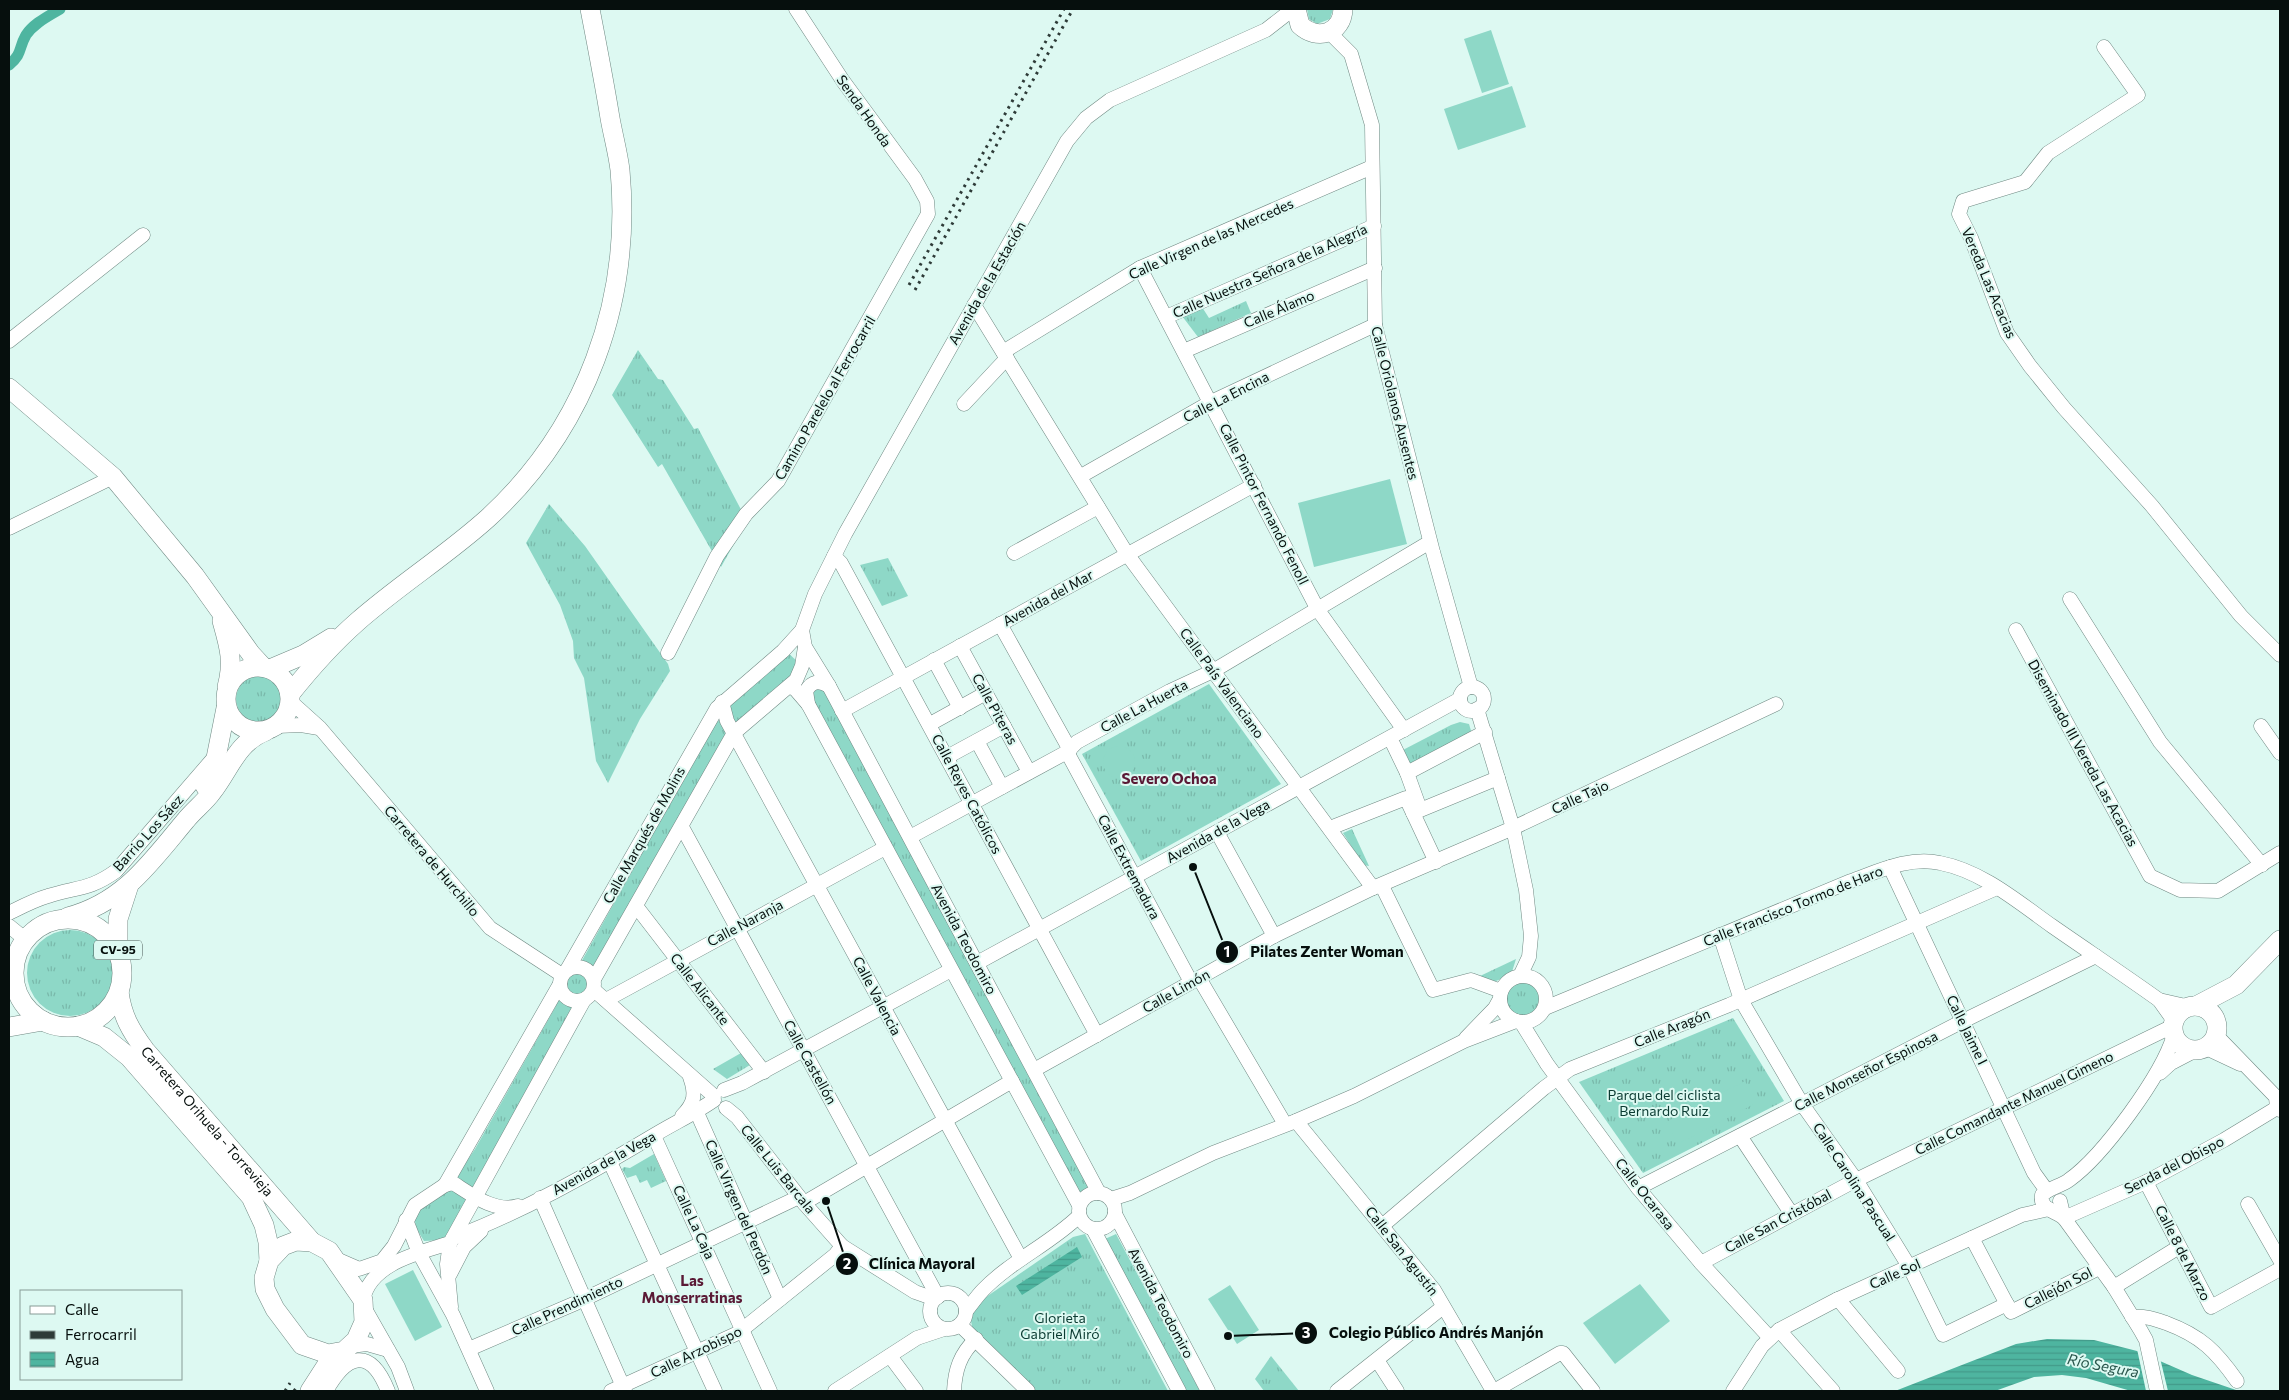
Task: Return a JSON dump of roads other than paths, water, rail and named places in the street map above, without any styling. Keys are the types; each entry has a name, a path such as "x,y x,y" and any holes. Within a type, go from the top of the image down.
{"main road":[{"path":"65,918 103,905 129,885 212,792 240,748 257,734 271,728 284,719 290,698 312,666 357,622 488,518 524,482 554,440 581,395 603,342 620,263 622,215 620,169 590,9"},
{"path":"1296,14 1314,34 1329,32 1335,29 1343,11"},
{"path":"9,388 112,476 195,576 218,610 267,668 283,679 290,698"},
{"path":"189,817 204,789 217,754 232,668 231,657 218,610"},
{"path":"271,728 256,732 237,725 226,699 237,674 254,667 267,668 303,655 357,622"},
{"path":"118,950 118,919 129,885"},
{"name":"CV-95","path":"65,918 81,920 96,926 109,936 118,950 122,965 122,979 119,992 110,1008 95,1020 78,1026 54,1026 43,1021 29,1011 11,984 16,958 25,939 36,928 50,921 65,918"},
{"path":"2208,1040 2223,1007 2236,985 2280,940"},
{"path":"2208,1040 2182,1046 2174,1028 2178,1014 2236,985"},
{"name":"Carretera Orihuela - Torrevieja","path":"119,992 121,1008 128,1027 145,1050 312,1242"},
{"path":"2193,1007 2212,1014 2208,1040"},
{"name":"CV-95","path":"9,1027 43,1021"},
{"name":"Carretera Orihuela - Torrevieja","path":"78,1026 104,1037 129,1057 251,1197 264,1226 268,1242 269,1261"},
{"path":"269,1261 282,1246 289,1243 312,1242"},
{"name":"CV-95","path":"312,1242 329,1251 336,1259 363,1303"},
{"name":"CV-95","path":"269,1261 264,1278 267,1294 275,1309 302,1345"},
{"path":"309,1391 330,1360 347,1349 361,1330 363,1303"},
{"path":"302,1345 328,1354 347,1349"},
{"path":"302,1345 310,1368 309,1391"}],"street":[{"name":"Senda Honda","path":"796,9 843,81 915,179 927,201 928,214"},
{"name":"Calle Oriolanos Ausentes","path":"1343,11 1351,54 1372,126 1375,268 1374,325 1430,542 1471,687"},
{"name":"Avenida de la Estación","path":"802,630 815,594 834,556 1067,141 1086,118 1110,100 1266,30 1296,14"},
{"name":"Calle Oriolanos Ausentes","path":"1329,32 1351,54"},
{"name":"Vereda Las Acacias","path":"2104,48 2138,95 2048,153 2025,182 1963,201 1959,214 1971,238 2007,333 2030,366 2064,408 2152,506 2241,616 2280,655"},
{"name":"Calle Virgen de las Mercedes","path":"964,404 1005,355 1140,268 1372,167"},
{"name":"Camino Parelelo al Ferrocarril","path":"668,652 717,556 746,514 778,481 928,214"},
{"name":"Calle Nuestra Señora de la Alegría","path":"1166,317 1374,226"},
{"path":"9,341 143,235"},
{"name":"Calle Pintor Fernando Fenoll","path":"1140,268 1318,610 1404,730"},
{"name":"Calle Álamo","path":"1184,351 1375,268"},
{"name":"Calle País Valenciano","path":"974,305 1127,554 1299,787 1378,887 1434,990 1471,980 1500,995"},
{"name":"Calle La Encina","path":"1080,476 1211,402 1374,325"},
{"path":"9,528 112,476"},
{"name":"Avenida del Mar","path":"842,711 1254,485"},
{"path":"1014,553 1098,507"},
{"name":"Calle La Huerta","path":"910,837 1068,751 1076,742 1170,691 1213,671 1430,542"},
{"name":"Calle Reyes Católicos","path":"834,556 841,563 930,724 1096,1035"},
{"path":"2070,599 2160,742 2262,865 2280,853"},
{"name":"Calle Extremadura","path":"1000,624 1135,877 1195,980 1282,1119"},
{"name":"Avenida Teodomiro","path":"802,630 805,647 829,686 1034,1070 1110,1203 1208,1391"},
{"name":"Calle Marqués de Molins","path":"336,1259 359,1269 382,1261 394,1246 415,1205 445,1185 692,751 722,702 783,651 802,630"},
{"name":"Diseminado III Vereda Las Acacias","path":"2016,630 2150,876 2180,890 2218,891 2262,865"},
{"name":"Calle Piteras","path":"960,646 1029,772"},
{"name":"Calle Marqués de Molins","path":"451,1240 474,1195 734,732 799,677 805,647"},
{"path":"783,651 798,655 803,664"},
{"path":"934,660 960,708"},
{"path":"808,704 806,691 812,683 820,682 829,686"},
{"name":"Avenida Teodomiro","path":"790,686 808,704 1084,1219 1179,1391"},
{"path":"1253,1136 1296,1121 1354,1096 1464,1040 1523,1021 1545,1008 1546,994 1532,981 1528,957 1530,919 1513,828 1477,710 1484,698 1480,690 1471,687 1463,691 1460,699 1466,709 1477,710"},
{"path":"930,724 986,693"},
{"name":"Carretera de Hurchillo","path":"290,698 320,728 490,928 563,976"},
{"name":"Avenida de la Vega","path":"977,963 1460,699"},
{"path":"722,702 724,715 734,732"},
{"name":"Calle Tajo","path":"1378,887 1513,828 1776,704"},
{"path":"271,728 301,725 320,728"},
{"path":"947,757 1004,726"},
{"path":"2261,726 2280,753"},
{"name":"Calle Valencia","path":"734,732 818,884 882,1008 1021,1259"},
{"path":"1408,773 1484,732"},
{"path":"977,740 1002,787"},
{"path":"1393,744 1408,773 1417,811 1436,862"},
{"name":"Barrio Los Sáez","path":"9,913 48,896 87,888 101,882 116,870 217,754"},
{"path":"1417,811 1498,778"},
{"path":"1330,828 1406,798 1417,811"},
{"name":"Calle Castellón","path":"682,827 866,1164 934,1306"},
{"path":"1217,832 1274,936"},
{"name":"Calle Naranja","path":"606,1000 885,848"},
{"name":"Calle Francisco Tormo de Haro","path":"1545,1008 1851,881 1890,867 1913,862 1939,862 1964,870 1997,888 2159,1000 2193,1007"},
{"name":"Calle Jaime I","path":"1890,867 2034,1173 2114,1287 2146,1340 2157,1391"},
{"name":"Calle Limón","path":"1034,1070 1274,936 1378,887"},
{"name":"Calle Aragón","path":"1382,1226 1544,1088 1570,1070 1742,1000 1997,888"},
{"name":"Calle Alicante","path":"636,906 764,1072"},
{"path":"9,926 25,939"},
{"name":"Calle Carolina Pascual","path":"1720,934 1742,1000 1802,1104 1856,1180 1910,1268 1943,1335 2007,1304"},
{"name":"Calle Monseñor Espinosa","path":"1638,1188 1962,1021 2096,956"},
{"path":"582,967 591,973 590,991 574,1001 566,997 563,976 582,967"},
{"path":"590,991 606,1000 696,1081 724,1101 742,1084 951,970"},
{"path":"1464,1040 1495,1008 1500,995 1509,981 1532,981 1575,994"},
{"path":"1500,995 1504,1012 1523,1021"},
{"name":"Calle Francisco Tormo de Haro","path":"2159,1000 2174,1028"},
{"name":"Calle Ocarasa","path":"1523,1021 1533,1040 1559,1079 1638,1188 1701,1262 1833,1391"},
{"path":"2157,1075 2174,1028"},
{"name":"Calle Comandante Manuel Gimeno","path":"1856,1180 2004,1107 2174,1028"},
{"path":"2052,1200 2069,1180 2100,1150 2157,1075 2208,1040 2243,1065 2276,1097 2279,1108"},
{"name":"Avenida de la Vega","path":"451,1240 488,1225 610,1162 676,1122 687,1111 694,1098 696,1081"},
{"path":"1084,1219 1085,1196 1110,1203 1253,1136 1282,1119 1352,1089 1381,1081"},
{"path":"802,1200 1012,1082"},
{"name":"Avenida de la Vega","path":"676,1122 694,1116 724,1101"},
{"name":"Calle Luis Barcala","path":"724,1101 802,1200 842,1246 934,1306"},
{"name":"Senda del Obispo","path":"2064,1218 2146,1182 2279,1108"},
{"name":"Calle Virgen del Perdón","path":"694,1116 747,1223 780,1299"},
{"name":"Calle San Agustín","path":"1296,1121 1434,1290 1493,1391"},
{"name":"Calle La Caja","path":"654,1136 770,1391"},
{"path":"1740,1136 1791,1213"},
{"path":"610,1162 715,1391"},
{"name":"Calle San Cristóbal","path":"1701,1262 1856,1180"},
{"name":"Calle 8 de Marzo","path":"2146,1182 2211,1307 2280,1269"},
{"path":"445,1185 453,1183 474,1195"},
{"name":"Avenida de la Vega","path":"474,1195 492,1205 508,1209 535,1200"},
{"path":"535,1200 581,1290 620,1390"},
{"name":"Calle Prendimiento","path":"469,1350 747,1223 802,1200"},
{"name":"Calle Sol","path":"1774,1334 1838,1299 1910,1268 2052,1200"},
{"path":"1084,1219 1105,1228 1110,1224 1110,1203"},
{"path":"2248,1204 2280,1260"},
{"path":"960,1324 964,1305 1021,1259 1084,1219"},
{"path":"406,1220 419,1253 453,1315 487,1391"},
{"path":"449,1277 464,1247 488,1225"},
{"name":"Callejón Sol","path":"1972,1238 2011,1312 2099,1268"},
{"path":"408,1391 398,1367 363,1303 364,1293 376,1274 451,1240"},
{"path":"451,1240 447,1264 453,1315"},
{"name":"Calle Arzobispo","path":"620,1390 743,1330 835,1255 842,1246"},
{"path":"2114,1287 2179,1247"},
{"path":"917,1338 934,1306 953,1294 964,1305"},
{"path":"1838,1299 1898,1371"},
{"path":"934,1306 934,1323 944,1329"},
{"path":"1336,1391 1443,1308"},
{"path":"2132,1317 2146,1316 2187,1331 2205,1342 2237,1381"},
{"path":"844,1389 917,1338 944,1329 950,1329 960,1324"},
{"path":"960,1324 1028,1391"},
{"path":"1733,1391 1762,1346 1774,1334"},
{"path":"954,1391 955,1373 964,1352 976,1339"},
{"path":"347,1349 367,1344 388,1350"},
{"path":"1493,1391 1560,1353 1563,1353 1593,1391"},
{"path":"890,1356 916,1391"},
{"path":"1377,1360 1397,1391"},
{"path":"326,1391 337,1372 347,1364 358,1361 368,1362 375,1367 388,1391"}],"water":[{"path":"1077,1247 1082,1257 1022,1295 1016,1286"},
{"name":"Río Segura","path":"2047,1339 2094,1340 2137,1351 2192,1375 2239,1391 2131,1391 2086,1378 2062,1375 2034,1377 1995,1391 1895,1391 2016,1344"}],"waterway":[{"path":"9,65 18,54 29,31 60,9"}],"railway":[{"path":"909,285 1064,9"},
{"path":"915,290 1073,9"},
{"path":"285,1391 290,1383"},
{"path":"294,1391 297,1387"}],"place":[{"name":"Pilates Zenter Woman","path":"1193,867"},
{"name":"Clínica Mayoral","path":"826,1201"},
{"name":"Colegio Público Andrés Manjón","path":"1228,1336"}],"district":[{"name":"Severo Ochoa","path":"1169,779"},
{"name":"Las Monserratinas","path":"692,1290"}],"park label":[{"name":"Parque del ciclista Bernardo Ruiz","path":"1664,1104"},
{"name":"Glorieta Gabriel Miró","path":"1060,1326"}]}
